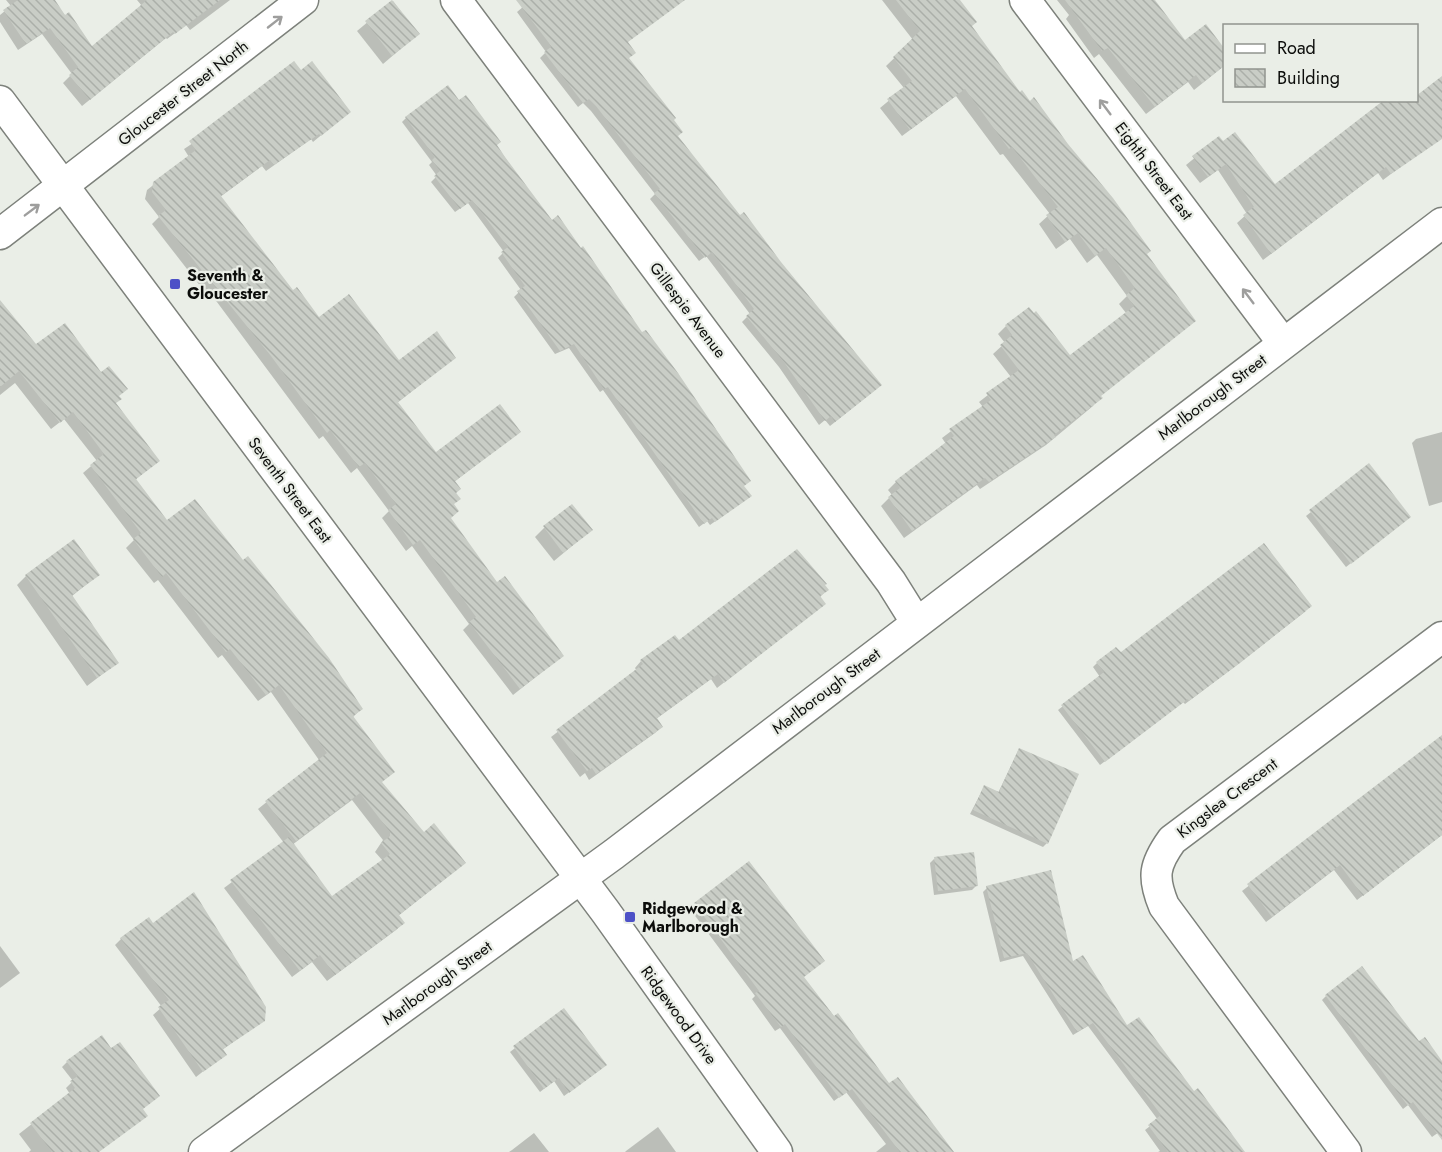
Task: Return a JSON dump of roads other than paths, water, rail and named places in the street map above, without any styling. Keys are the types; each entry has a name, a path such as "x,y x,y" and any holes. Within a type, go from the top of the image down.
{"street":[{"name":"Gloucester Street North","path":"0,234 64,187 303,0"},
{"name":"Gillespie Avenue","path":"456,0 884,572 916,622"},
{"name":"Eighth Street East","path":"1025,0 1283,343"},
{"name":"Seventh Street East","path":"0,101 580,879"},
{"name":"Marlborough Street","path":"204,1152 580,879 1442,223"},
{"name":"Kingslea Crescent","path":"1346,1152 1164,906 1156,886 1158,860 1172,840 1442,637"},
{"name":"Ridgewood Drive","path":"580,879 777,1152"}],"place":[{"name":"Seventh & Gloucester","path":"175,284"},
{"name":"Ridgewood & Marlborough","path":"630,917"}]}
